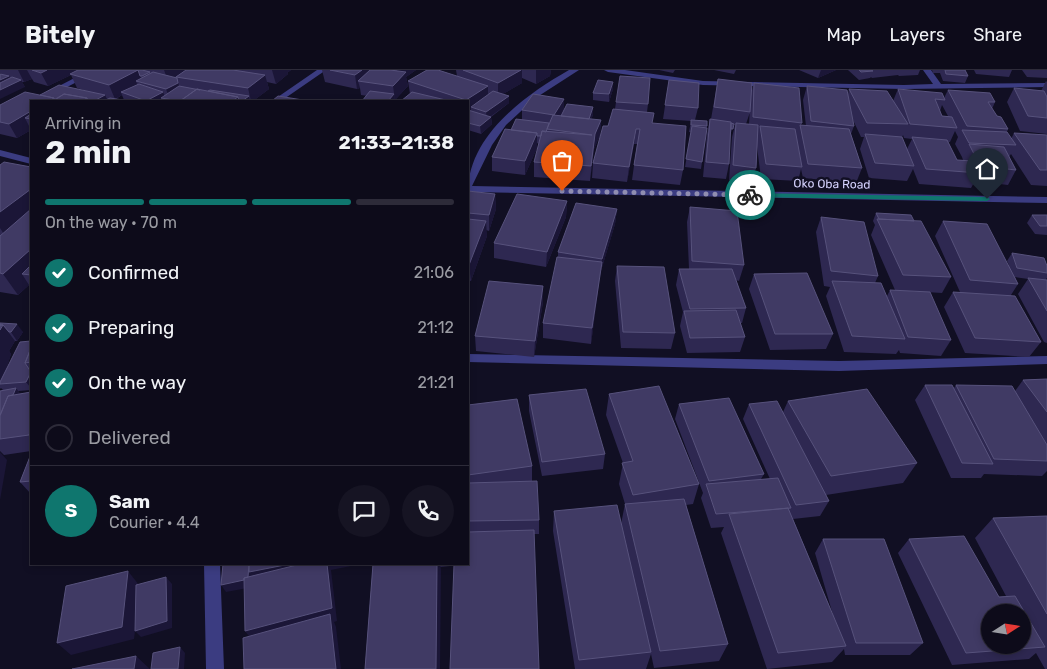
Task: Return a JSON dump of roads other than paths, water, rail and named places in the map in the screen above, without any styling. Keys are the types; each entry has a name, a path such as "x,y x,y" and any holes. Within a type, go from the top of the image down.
{"street":[{"path":"38,100 96,70"},
{"path":"277,100 322,70"},
{"path":"469,183 494,134 523,104 548,84 575,70"},
{"path":"608,70 703,83 939,87 1047,85"},
{"path":"927,70 939,87"},
{"path":"0,153 30,161"},
{"name":"Oko Oba Road","path":"469,189 1047,200"},
{"path":"469,358 839,366 1047,360"},
{"path":"212,565 215,669"}]}
